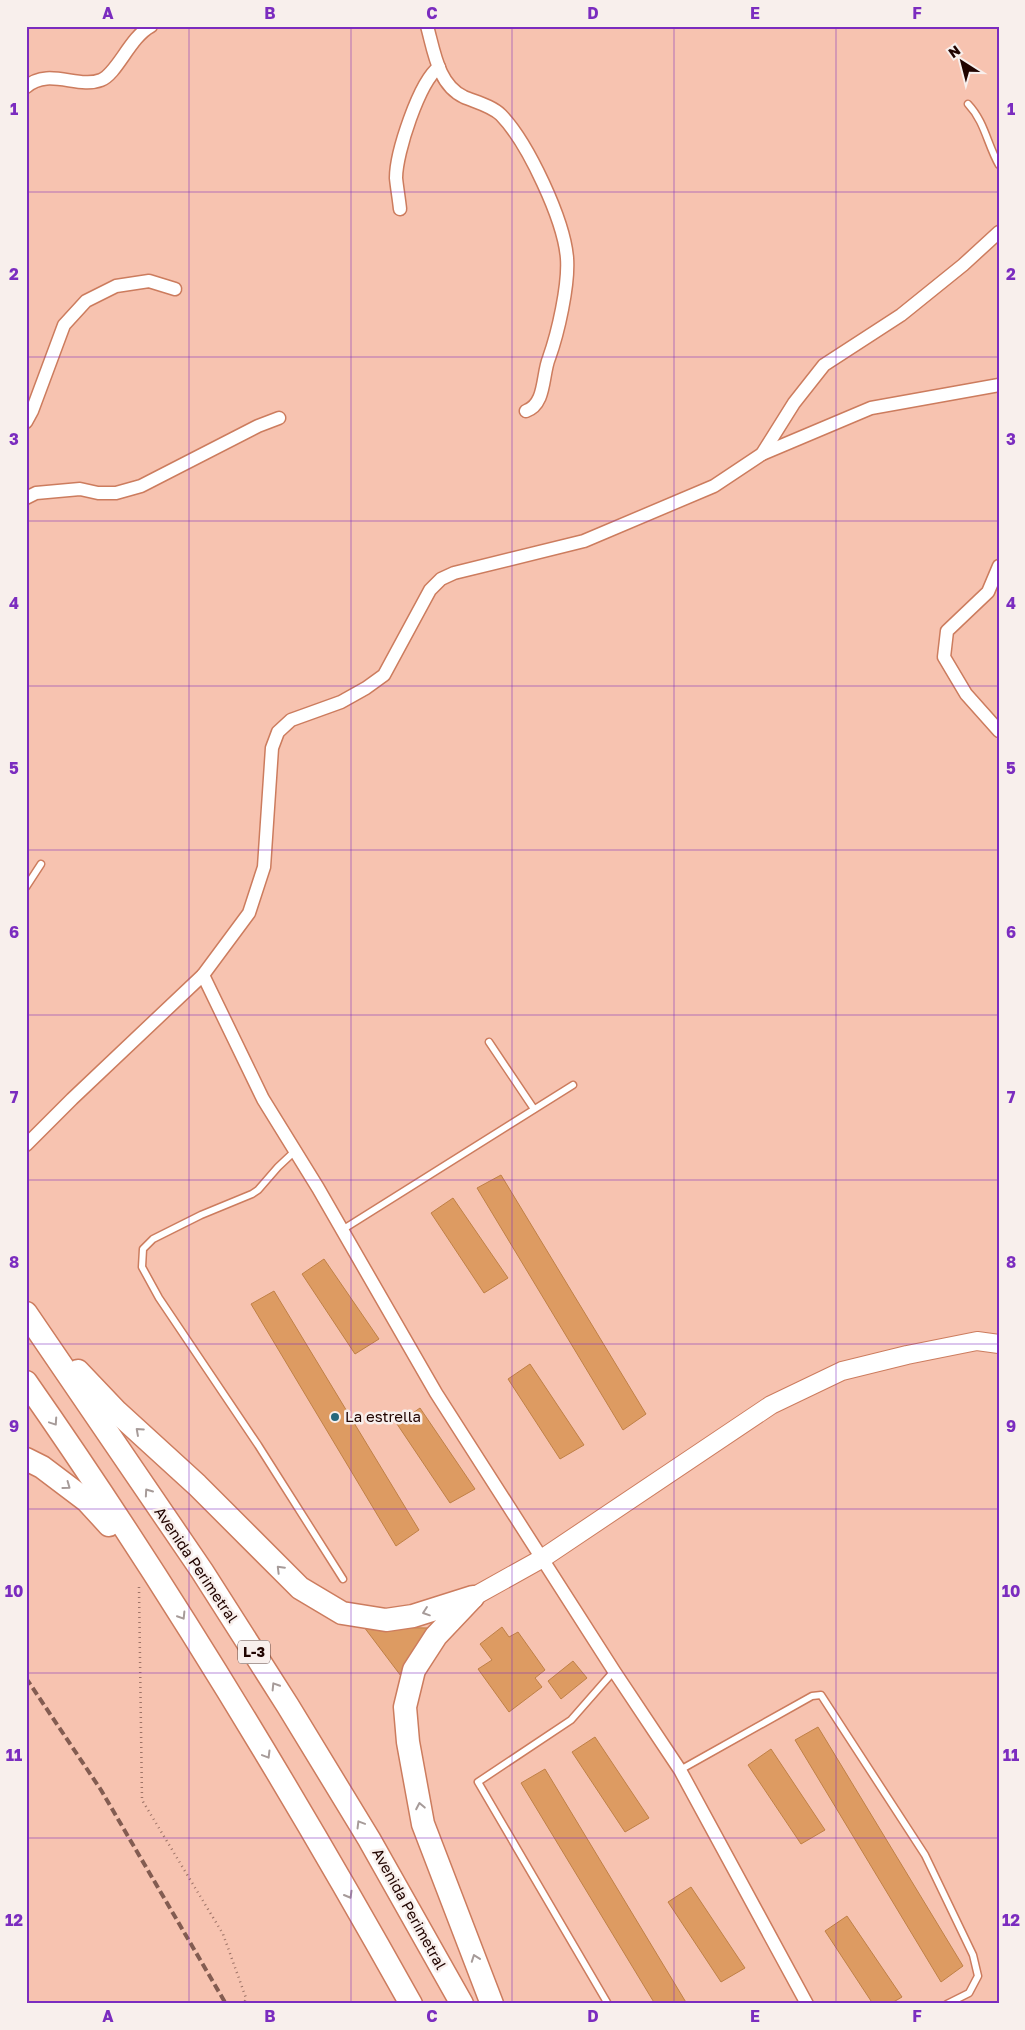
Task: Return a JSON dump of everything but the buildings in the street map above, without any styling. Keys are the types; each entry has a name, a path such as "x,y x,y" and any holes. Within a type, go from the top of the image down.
{"highway":[{"name":"Avenida Perimetral","path":"26,1313 202,1571 288,1706 369,1839 462,2004"},
{"path":"40,1332 117,1412 197,1485 300,1588 342,1613 386,1620 413,1616 473,1597"},
{"path":"26,1382 167,1592 291,1794 411,2004"},
{"path":"26,1458 42,1467 87,1501 167,1592"},
{"path":"473,1597 436,1636 414,1670 405,1707 408,1742 423,1824 492,2004"}],"street":[{"path":"26,87 44,78 101,80 110,74 125,52 144,30 151,26"},
{"path":"427,26 439,67 446,83 463,97 476,101 500,114 523,146 538,173 558,219 567,258 566,281 553,347 546,365 540,397 537,404 526,411"},
{"path":"400,209 396,177 403,144 415,106 429,77 439,67"},
{"path":"762,454 794,404 824,365 901,315 963,266 999,232"},
{"path":"26,422 64,325 86,301 116,286 149,281 175,289"},
{"path":"26,1145 202,975 249,913 264,867 272,748 278,732 291,720 341,702 384,676 430,590 441,579 454,573 584,541 714,486 762,454 871,408 999,389"},
{"path":"26,498 36,493 80,489 98,493 116,493 141,486 258,426 279,418"},
{"path":"999,566 988,592 947,631 944,657 966,694 999,732"},
{"path":"202,975 263,1100 342,1230 436,1393 614,1671 680,1770 807,2004"},
{"path":"473,1597 543,1558 771,1405 842,1371 907,1355 977,1341 999,1344"}],"lane":[{"path":"968,104 984,126 991,151 999,165"},
{"path":"26,887 41,864"},
{"path":"488,1042 534,1109"},
{"path":"342,1230 572,1085"},
{"path":"295,1151 252,1194 201,1214 153,1239 143,1248 142,1267 159,1298 258,1445 343,1579"},
{"path":"608,2004 478,1782 571,1720 614,1671"},
{"path":"680,1770 812,1696 821,1695 925,1855 973,1955 978,1976 969,1993 947,2004"}],"path":[{"path":"139,1560 142,1800 223,1934 246,1998 244,2004"}],"railway":[{"path":"26,1678 101,1790 226,2004"}],"place":[{"name":"La estrella","path":"335,1417"}]}
